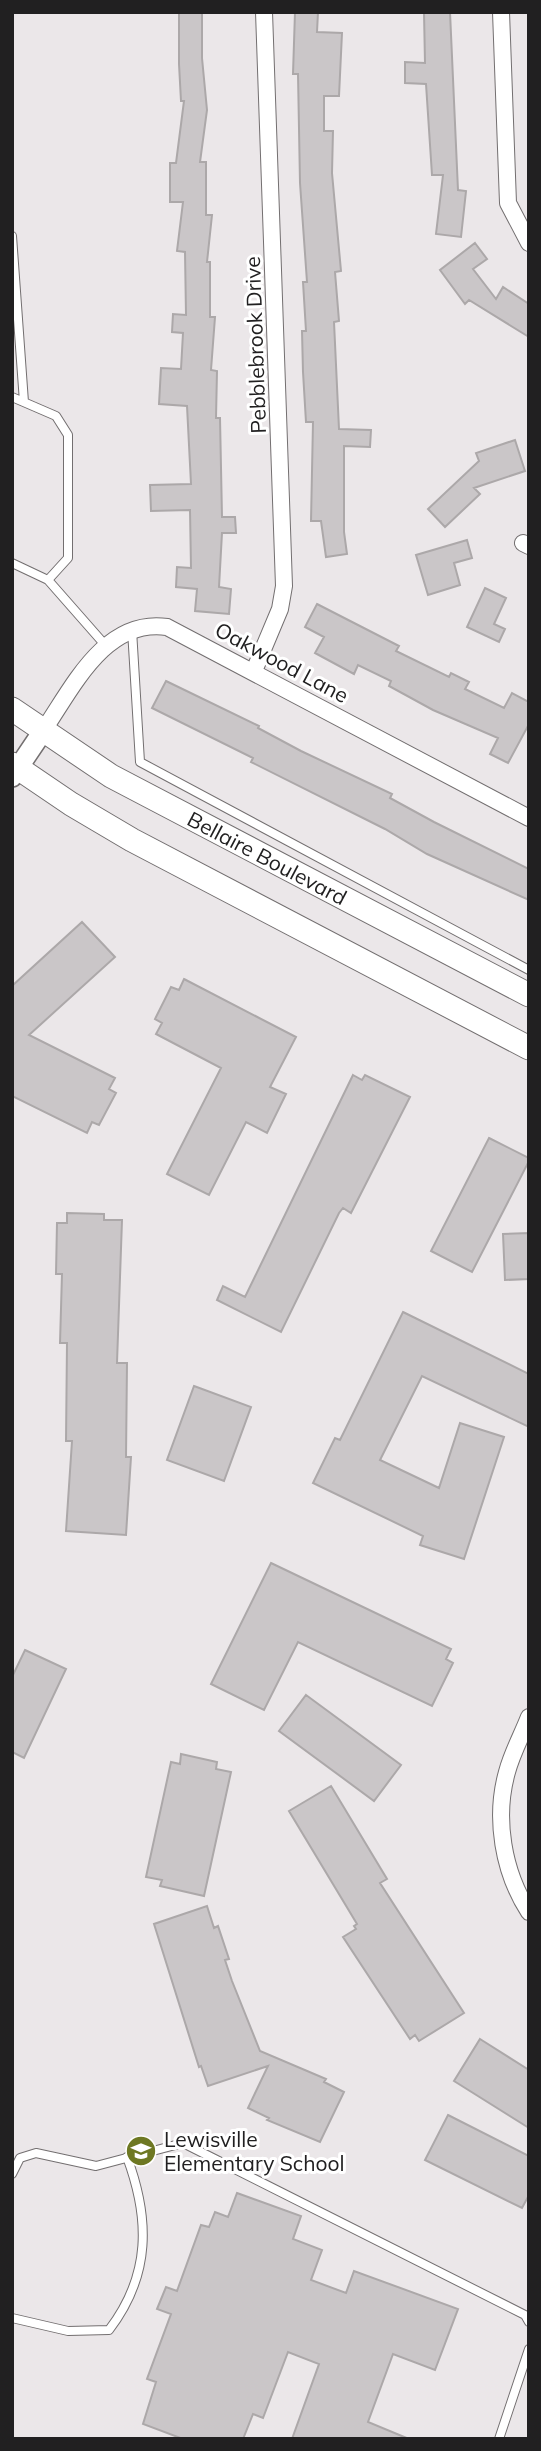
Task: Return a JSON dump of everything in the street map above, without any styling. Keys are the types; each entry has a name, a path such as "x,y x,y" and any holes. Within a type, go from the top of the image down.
{"main road":[{"name":"Bellaire Boulevard","path":"12,709 111,776 529,995"},
{"path":"14,770 132,840 529,1048"}],"street":[{"name":"Pebblebrook Drive","path":"254,671 280,609 284,586 264,12"},
{"path":"501,12 507,194 514,219 529,243"},
{"name":"Oakwood Lane","path":"43,732 90,664 121,633 152,625 167,627 527,813"},
{"path":"14,770 43,732"},
{"path":"529,1717 506,1773 502,1815 503,1852 510,1875 529,1912"}],"lane":[{"path":"12,236 24,402"},
{"path":"12,397 56,416 68,435 68,558 48,580"},
{"path":"12,563 48,580 106,646"},
{"path":"132,630 140,762 529,970"},
{"path":"12,2174 20,2158 36,2153 96,2166 183,2143 525,2315 529,2322"},
{"path":"12,2318 68,2331 109,2330 121,2315 139,2270 145,2231 140,2193 127,2157"},
{"path":"499,2439 529,2349"}],"building":[{"path":"179,12 202,12 202,58 207,110 200,162 206,162 206,215 212,215 207,262 210,262 210,317 215,317 211,370 217,371 216,418 220,418 222,517 235,517 236,533 222,533 219,587 231,589 229,614 195,611 197,589 176,587 177,567 191,568 190,510 151,511 150,485 191,484 187,406 159,404 161,368 181,369 183,333 172,332 173,314 186,315 185,252 177,251 183,202 170,202 170,163 176,163 184,101 181,101"},
{"path":"295,12 318,12 317,32 342,33 339,96 324,96 324,131 333,131 332,173 341,271 335,272 339,321 334,322 339,429 371,430 370,447 344,446 344,532 347,554 326,557 321,521 311,521 313,422 306,422 303,372 302,331 306,331 303,282 307,282 300,183 298,74 293,74"},
{"path":"424,12 450,12 458,190 466,191 461,237 436,234 443,175 432,175 426,84 405,83 405,62 425,63"},
{"path":"475,243 487,259 473,269 496,299 503,287 529,304 529,337 469,300 465,304 440,270"},
{"path":"515,440 525,471 474,488 480,494 445,527 428,509 479,461 476,453"},
{"path":"467,540 472,558 454,563 460,585 428,595 416,555"},
{"path":"485,588 506,598 494,624 505,629 499,642 467,627"},
{"path":"317,604 399,646 396,651 449,677 451,673 469,682 465,689 504,708 512,693 529,702 529,724 508,763 490,754 498,738 433,710 389,686 391,681 358,665 354,674 315,653 324,637 305,627"},
{"path":"166,681 259,726 258,728 301,751 392,794 390,798 529,869 529,900 427,854 385,829 251,762 253,758 152,708"},
{"path":"82,922 115,957 29,1035 115,1078 109,1089 116,1093 99,1125 92,1122 87,1133 12,1096 12,986"},
{"path":"184,979 296,1037 270,1087 286,1094 267,1133 246,1122 209,1195 167,1174 221,1068 156,1034 162,1023 155,1019 171,987 179,990"},
{"path":"353,1075 362,1080 365,1075 410,1097 351,1213 343,1208 339,1213 281,1332 217,1300 223,1286 245,1297"},
{"path":"489,1138 529,1158 529,1161 472,1272 431,1251"},
{"path":"67,1213 104,1214 104,1220 122,1220 117,1363 127,1363 126,1457 131,1457 126,1535 66,1531 72,1441 66,1441 67,1343 60,1343 62,1274 56,1274 57,1223 67,1223"},
{"path":"529,1233 529,1279 505,1280 503,1234"},
{"path":"403,1312 529,1374 529,1427 422,1376 380,1460 439,1488 460,1423 504,1437 464,1559 420,1545 423,1536 313,1483 335,1438 340,1440"},
{"path":"194,1386 251,1407 224,1481 167,1460"},
{"path":"271,1563 451,1649 446,1659 453,1663 432,1706 298,1642 264,1710 211,1684"},
{"path":"25,1650 66,1669 24,1758 12,1752 12,1677"},
{"path":"306,1695 401,1765 374,1801 279,1731"},
{"path":"181,1754 217,1762 216,1769 231,1772 204,1896 160,1886 162,1880 146,1877 171,1762 180,1764"},
{"path":"331,1786 387,1879 380,1883 464,2013 419,2041 415,2035 410,2039 343,1937 356,1929 354,1926 357,1924 289,1811"},
{"path":"207,1906 214,1928 218,1926 229,1959 225,1960 232,1981 260,2051 326,2079 324,2082 344,2092 320,2142 267,2120 269,2118 248,2108 268,2066 208,2086 201,2066 199,2067 154,1924"},
{"path":"480,2039 529,2070 529,2128 454,2081"},
{"path":"448,2115 529,2156 529,2195 522,2208 425,2160"},
{"path":"237,2193 301,2216 293,2239 322,2250 311,2280 346,2293 354,2271 458,2309 435,2370 393,2354 368,2422 409,2439 292,2439 319,2364 288,2352 263,2418 253,2414 243,2439 183,2439 143,2424 156,2382 147,2379 171,2314 157,2309 166,2287 177,2291 201,2225 209,2227 215,2212 228,2217"}],"place":[{"name":"Lewisville Elementary School","path":"141,2151"}]}
